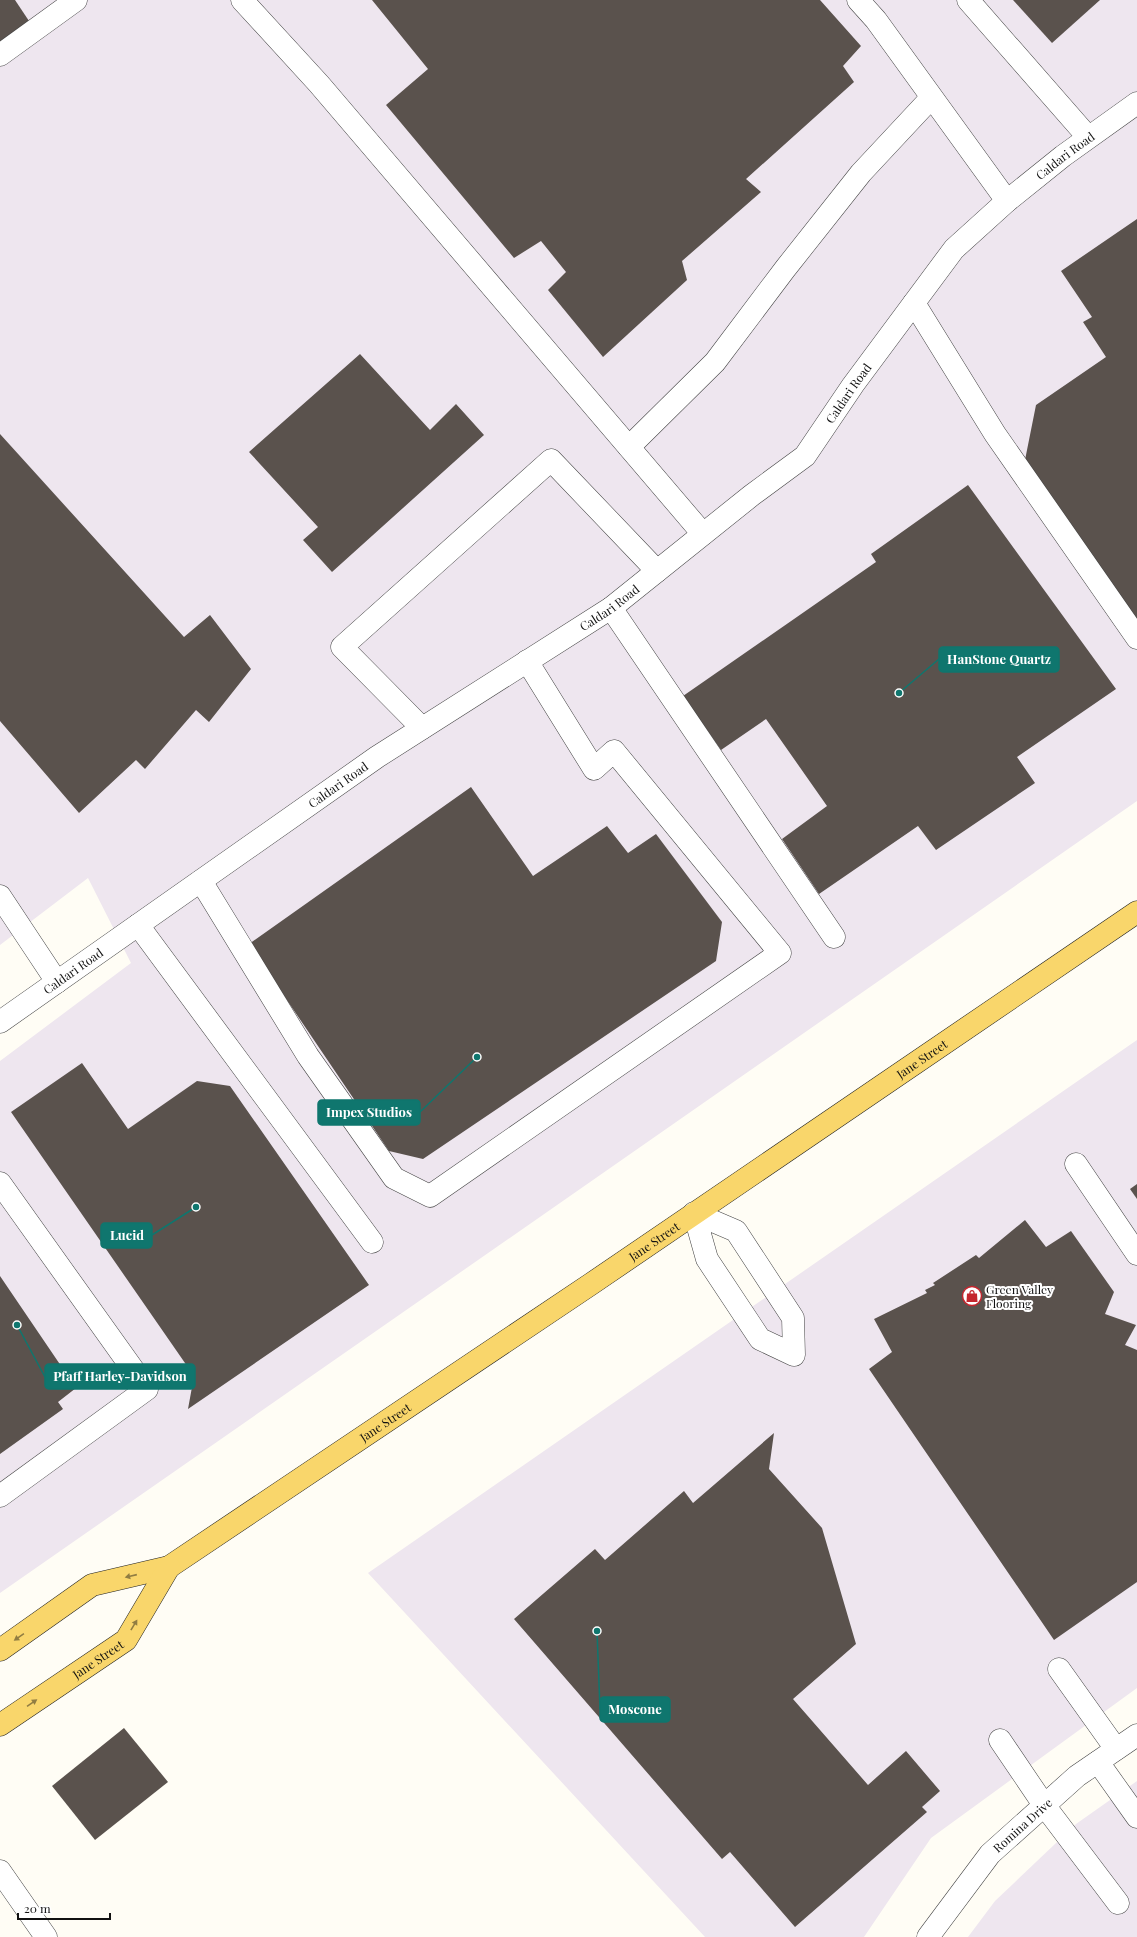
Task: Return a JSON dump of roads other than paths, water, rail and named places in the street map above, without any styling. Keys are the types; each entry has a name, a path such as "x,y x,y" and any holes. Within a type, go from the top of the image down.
{"main road":[{"name":"Jane Street","path":"0,1650 92,1585 169,1567 1137,912"},
{"name":"Jane Street","path":"0,1725 126,1640 169,1567"}],"street":[{"path":"0,55 76,0"},
{"path":"242,0 319,84 703,534"},
{"path":"858,0 876,20 1007,201"},
{"path":"968,0 1088,137"},
{"path":"629,447 715,362 860,173 931,98"},
{"name":"Caldari Road","path":"0,1022 377,757 611,608 752,495 805,456 853,385 954,250 1007,201 1088,137 1137,103"},
{"path":"914,303 995,434 1137,638"},
{"path":"422,728 342,648 551,460 657,571"},
{"path":"611,608 834,937"},
{"path":"201,881 308,1056 394,1178 430,1196 780,953 614,751 594,769 527,661"},
{"path":"0,896 57,982"},
{"path":"138,925 372,1242"},
{"path":"1076,1164 1137,1254"},
{"path":"0,1182 147,1389 0,1496"},
{"path":"694,1213 736,1231 793,1318 794,1355 760,1338 706,1259 694,1213"},
{"path":"1059,1669 1116,1749"},
{"name":"Romina Drive","path":"928,1937 990,1854 1077,1776 1137,1735"},
{"path":"1000,1740 1044,1805 1118,1903"},
{"path":"1098,1762 1137,1817"},
{"path":"0,1872 46,1937"}],"place":[{"name":"HanStone Quartz","path":"899,693"},
{"name":"Impex Studios","path":"477,1057"},
{"name":"Lucid","path":"196,1207"},
{"name":"Green Valley Flooring","path":"972,1296"},
{"name":"Pfaff Harley-Davidson","path":"17,1325"},
{"name":"Moscone","path":"597,1631"}]}
